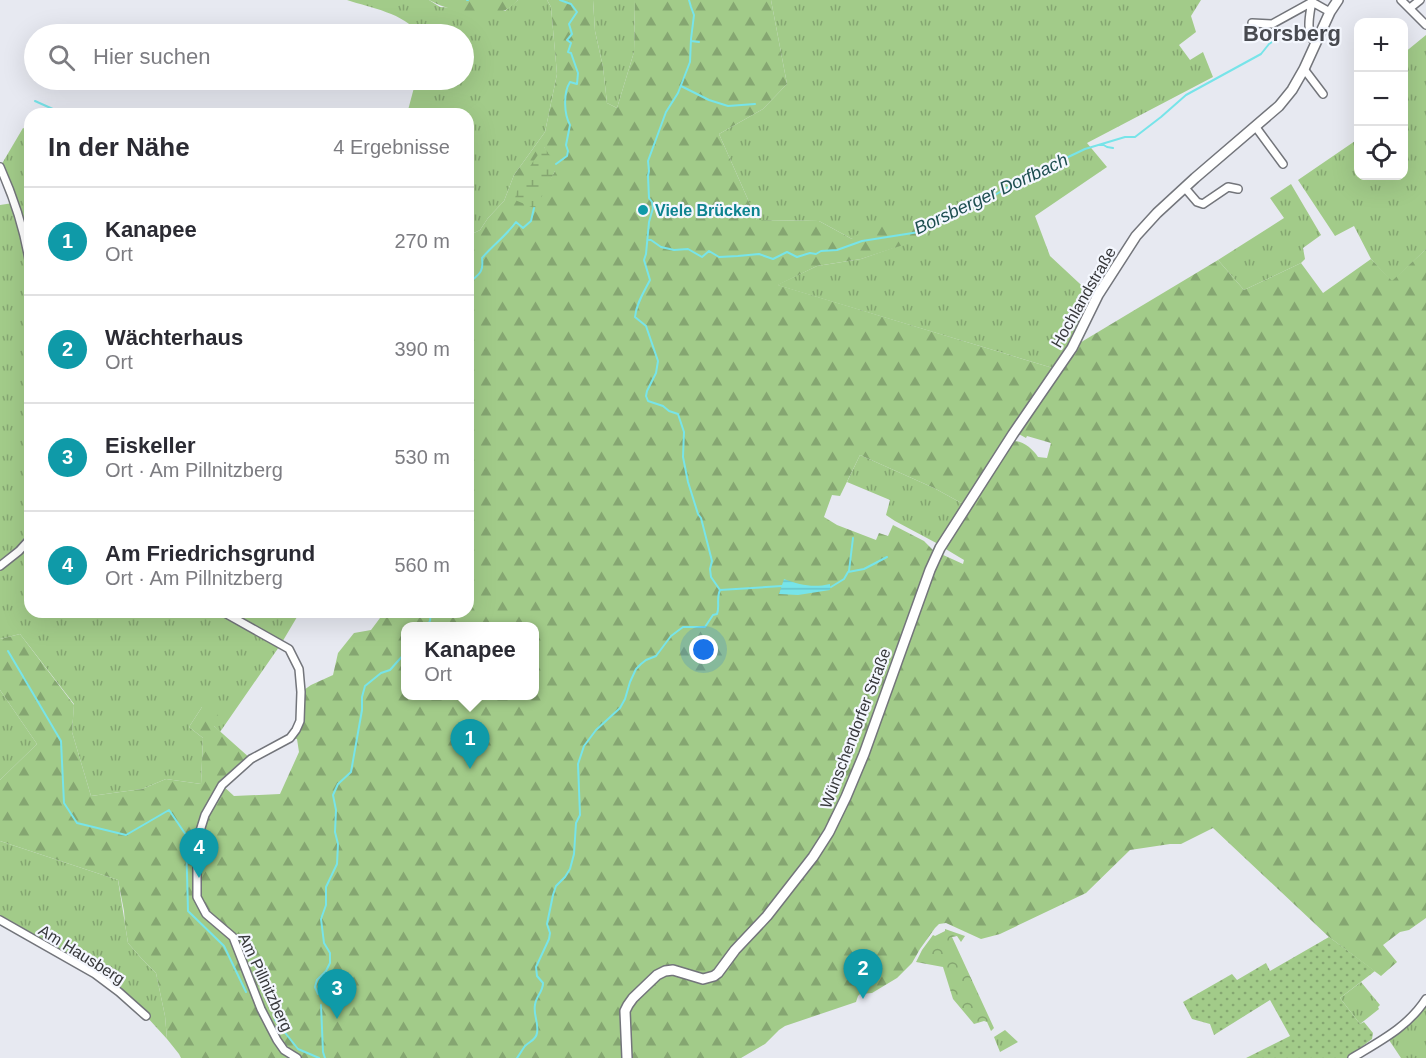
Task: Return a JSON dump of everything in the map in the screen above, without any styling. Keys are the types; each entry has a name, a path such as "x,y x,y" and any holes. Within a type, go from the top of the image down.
{"street":[{"name":"Hochlandstraße","path":"1058,370 1081,331 1098,295 1136,236 1185,188 1279,106 1292,90 1304,69 1330,12 1338,0"},
{"path":"1401,0 1426,25"},
{"path":"1410,8 1420,0"},
{"path":"1312,1 1330,12"},
{"path":"1252,23 1272,24 1312,1"},
{"path":"1312,1 1309,31 1315,43"},
{"path":"1304,69 1321,85 1323,94"},
{"path":"1255,126 1283,164"},
{"path":"0,166 24,235"},
{"path":"1185,188 1197,202 1203,204 1225,188 1238,189"},
{"name":"Wünschendorfer Straße","path":"627,1058 625,1011 633,998 665,970 673,970 703,979 718,973 735,950 776,905 829,832 864,754 930,570 940,549 1012,434 1058,370"},
{"path":"0,566 24,546"},
{"name":"Am Pillnitzberg","path":"234,618 289,649 300,669 300,721 290,738 250,759 218,790 205,815 200,831 197,897 206,914 233,937 261,1009 277,1040 284,1050 297,1058"},
{"name":"Am Hausberg","path":"0,920 94,974 146,1016"},
{"path":"1352,1058 1389,1036 1410,1020 1426,999"}],"green space":[{"path":"347,0 429,0 440,7 505,11 518,0 547,0 551,7 557,74 545,132 514,175 504,201 480,230 474,233 474,108 409,108 413,90 474,90 474,24 409,24 396,16"},
{"path":"429,0 518,0 505,10 494,13 475,13 455,10"},
{"path":"547,0 593,0 595,31 603,67 607,103 617,108 634,52 635,0 771,0 787,84 763,109 719,134 757,220 819,221 852,239 866,227 926,225 927,237 861,259 817,266 778,285 1056,369 965,505 934,488 860,455 840,496 832,495 824,517 837,525 876,540 879,533 888,536 893,525 924,541 935,552 853,774 824,835 783,890 716,970 706,976 676,968 627,1000 624,1058 181,1058 167,1039 165,1016 156,973 128,943 118,880 0,841 0,780 37,744 0,690 0,639 20,634 74,705 72,732 91,796 142,789 166,779 201,784 203,738 189,727 202,707 212,707 219,717 214,726 251,759 222,785 234,796 280,794 299,752 297,739 290,738 296,730 301,692 333,675 338,653 354,633 371,630 380,618 474,618 474,233 480,230 504,201 514,175 545,132 557,74 551,7","holes":["544,147 555,171 548,183"]},
{"path":"593,0 635,0 634,52 617,108 607,103 603,67 595,31"},
{"path":"771,0 1201,0 1191,16 1196,32 1179,45 1190,60 1203,52 1213,77 1087,143 1107,167 1035,216 1050,256 1093,296 1056,369 777,285 817,266 861,259 927,236 926,225 852,239 819,221 757,220 719,134 763,109 787,84"},
{"path":"1426,35 1426,249 1392,282 1371,259 1354,226 1335,236 1298,180 1354,142 1354,180 1408,180 1408,50"},
{"path":"24,128 24,618 296,618 220,732 202,707 189,727 203,738 201,784 166,779 142,789 91,796 72,732 74,704 20,634 0,639 0,205 13,203 0,167"},
{"path":"544,147 556,164 555,171 534,208 515,200 522,180"},
{"path":"1291,184 1321,235 1303,248 1305,259 1301,263 1244,290 1218,260 1284,218 1270,198"},
{"path":"1426,249 1426,918 1409,930 1400,932 1383,945 1397,962 1381,976 1329,937 1213,828 1181,844 1130,850 1086,893 1000,934 981,939 946,923 939,924 912,963 897,978 872,993 860,994 856,1002 785,1026 765,1044 741,1058 630,1058 628,1015 638,997 666,973 708,981 833,830 932,572 941,554 963,564 964,560 944,548 1012,441 1027,446 1038,457 1047,458 1051,443 1027,436 1026,438 1017,433 1078,344 1218,260 1244,290 1301,263 1323,293 1371,259 1392,281"},
{"path":"860,455 934,488 965,505 940,545 886,515 890,500 847,482"},
{"path":"0,690 37,744 0,780"},
{"path":"0,841 118,880 128,943 156,973 165,1016 167,1039 119,992 0,920"},
{"path":"945,929 965,936 961,942 957,936 952,937 994,1028 991,1031 987,1022 974,1024 953,999 943,967 916,962 933,935"},
{"path":"1329,937 1375,971 1340,998 1360,1024 1364,1022 1373,1033 1372,1039 1347,1058 1246,1058 1290,1036 1270,1000 1214,1035 1210,1024 1192,1019 1183,1002 1232,974 1237,980 1266,963 1270,971"},
{"path":"1361,982 1380,1005 1379,1009 1360,1024 1340,998"},
{"path":"1426,1003 1426,1058 1401,1058 1389,1040 1412,1022"},
{"path":"1005,1030 1018,1042 1000,1052 994,1037"}],"water":[{"path":"784,579 807,585 830,584 830,590 798,595 779,594"}],"waterway":[{"path":"556,164 567,156 566,145 570,125 566,115 565,98 570,82 577,84 578,73 571,53 568,52 571,43 567,40 572,34 569,24 577,12 571,4 560,0"},
{"path":"517,1058 537,1033 535,1008 543,983 537,976 536,967 549,939 547,924 556,886 570,869 574,854 576,823 580,815 578,764 584,746 596,730 620,708 636,669 646,660 656,656 671,636 683,627 705,627 718,611 720,590 711,577 712,561 701,518 688,482 683,457 684,432 678,414 648,401 647,391 656,373 658,361 646,326 635,317 650,280 644,260 653,208 649,198 648,161 666,112 678,93 690,62 694,15 689,0"},
{"name":"Borsberger Dorfbach","path":"649,240 661,247 674,250 688,249 702,257 709,251 719,257 759,254 773,259 787,252 797,257 837,250 862,241 919,232 940,222 955,209 983,202 1022,179 1085,149 1125,137 1135,137 1186,95 1261,54 1278,38"},
{"path":"691,41 699,42"},
{"path":"681,86 709,100 728,106 755,104"},
{"path":"35,101 51,108"},
{"path":"1102,144 1113,148"},
{"path":"474,279 481,271 482,258 516,222 523,228 531,221 534,208"},
{"path":"849,571 853,538"},
{"path":"831,587 844,579 848,572 864,569 887,557"},
{"path":"720,590 782,586"},
{"path":"429,622 430,618"},
{"path":"8,651 61,741 64,803 77,823 126,835 169,810 186,835 188,911 224,946 246,992"},
{"path":"318,994 315,987 317,980 330,963 330,953 324,943 321,919 326,905 326,887 337,864 338,844 333,795 338,784 351,772 365,686 381,673 390,670 401,658"},
{"path":"321,1005 325,1058"},
{"path":"275,1020 298,1049 319,1058"}],"place":[{"name":"Viele Brücken","path":"643,210"},
{"name":"Kanapee","path":"470,769"},
{"name":"Am Friedrichsgrund","path":"199,878"},
{"name":"Wächterhaus","path":"863,999"},
{"name":"Eiskeller","path":"337,1019"}],"district":[{"name":"Borsberg","path":"1292,33"}]}
